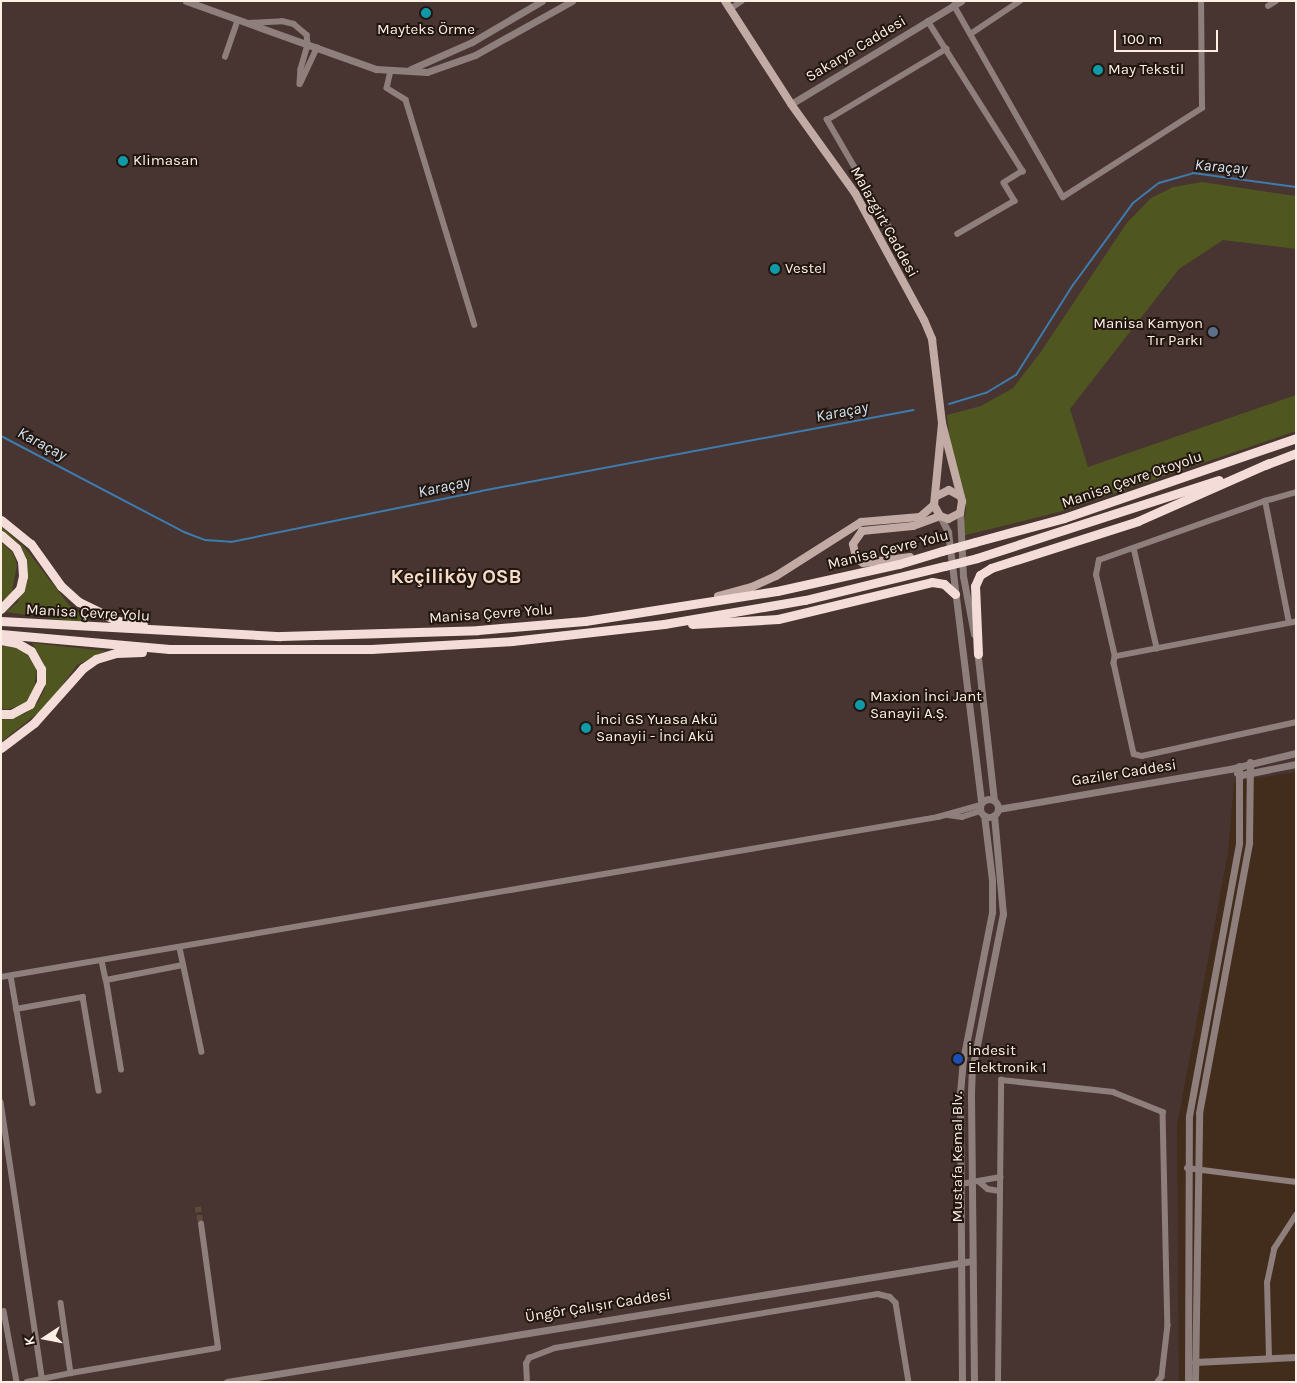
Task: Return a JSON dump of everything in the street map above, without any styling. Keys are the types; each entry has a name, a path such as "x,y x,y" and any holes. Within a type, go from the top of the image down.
{"highway":[{"name":"Manisa Çevre Otoyolu","path":"975,542 1064,518 1296,438"},
{"path":"978,654 975,586 980,576 991,568 1138,521 1296,453"},
{"name":"Manisa Çevre Yolu","path":"1,634 169,649 371,649 512,641 664,624 805,600 977,558 1269,463"},
{"path":"1,520 32,544 60,586 79,602 118,621 170,630"},
{"path":"1,536 16,548 22,561 23,576 20,589 1,609"},
{"name":"Manisa Çevre Yolu","path":"1,621 281,636 370,636 586,621 777,591 975,542"},
{"path":"664,624 778,618 932,582 944,584 955,594"},
{"path":"1,640 17,643 31,651 38,660 41,682 30,704 12,714 1,714"},
{"path":"1,748 34,723 83,668 96,659 116,653 169,649"}],"main road":[{"name":"Malazgirt Caddesi","path":"725,1 791,104 855,192 924,320 932,339 942,423"},
{"path":"667,608 752,587 861,522 920,517 934,504 937,496 942,423"},
{"path":"927,555 862,563 856,558 853,544 862,531 912,526 940,516 953,518 960,513 963,505 942,423"},
{"path":"937,496 949,490 960,496"},
{"path":"934,504 940,516"}],"street":[{"path":"186,1 308,45 391,71 411,70 426,72 475,55 572,1"},
{"path":"411,70 472,42 542,1"},
{"path":"730,9 742,1"},
{"name":"Sakarya Caddesi","path":"791,104 961,1"},
{"path":"972,33 1020,1"},
{"path":"954,6 972,33 1063,197 1202,108 1201,1"},
{"path":"1268,6 1276,1"},
{"path":"225,57 238,20"},
{"path":"246,23 265,20 294,24 307,35 308,45 301,69 300,84 317,48"},
{"path":"928,21 1023,171 1004,183 1015,201 958,234"},
{"path":"893,234 827,120 946,49"},
{"path":"391,71 387,88 406,100 475,324"},
{"path":"1296,492 1265,501 1099,560 1096,575 1116,657 1134,754 1142,756 1296,722"},
{"path":"1116,657 1292,623 1265,501"},
{"name":"Mustafa Kemal Blv.","path":"960,513 963,576 978,654 996,807 1003,914 972,1070 974,1382"},
{"name":"Mustafa Kemal Blv.","path":"940,516 948,532 981,808 992,880 992,912 961,1075 960,1260 962,1382"},
{"path":"1134,548 1157,648"},
{"name":"Gaziler Caddesi","path":"996,807 1230,769 1250,762 1296,753"},
{"path":"1195,1382 1196,1168 1199,1113 1249,843 1252,773 1250,762"},
{"path":"1230,769 1241,775 1296,764"},
{"path":"1188,1382 1186,1168 1189,1116 1239,843 1240,766"},
{"path":"981,808 986,799 996,807"},
{"path":"1,977 180,948 981,808 996,807"},
{"path":"180,948 202,1052"},
{"path":"102,961 121,1070"},
{"path":"106,980 183,966"},
{"path":"11,976 33,1103"},
{"path":"16,1009 83,997 100,1091"},
{"path":"998,1382 1001,1080 1113,1092 1163,1112 1168,1326 1162,1377 1158,1382"},
{"path":"1,1102 43,1380"},
{"path":"1186,1168 1296,1182"},
{"path":"961,1184 981,1182 990,1176 1000,1177"},
{"path":"981,1182 988,1189 1000,1191"},
{"path":"1269,1358 1267,1283 1274,1249 1296,1215"},
{"path":"27,1382 218,1348 201,1224"},
{"name":"Üngör Çalışır Caddesi","path":"227,1382 960,1260 972,1261"},
{"path":"527,1382 526,1364 529,1358 555,1348 878,1294 890,1297 896,1303 909,1382"},
{"path":"60,1303 71,1373"},
{"path":"4,1311 17,1382"},
{"path":"1195,1362 1296,1357"}],"shaded area":[{"path":"1,1 1296,1 1296,772 1234,782 1228,853 1177,1126 1179,1382 1,1382"}],"green space":[{"path":"1202,182 1296,196 1296,249 1223,240 1179,269 1070,409 1088,467 1296,395 1296,431 1063,511 962,536 966,508 951,454 947,415 981,406 1013,388 1040,353 1126,224 1151,198 1173,187"},
{"path":"1,526 26,549 69,605 93,624 6,612 18,602 28,575 20,548 1,532"},
{"path":"1,542 13,553 17,565 12,592 1,603"},
{"path":"32,643 106,651 77,665 47,706 1,742 1,720 25,714 38,702 45,688 43,662"},
{"path":"1,645 24,650 37,668 33,696 23,705 8,709 1,709"}],"waterway":[{"name":"Karaçay","path":"949,404 986,393 1016,375 1073,285 1133,203 1159,183 1193,173 1296,187"},
{"name":"Karaçay","path":"1,436 184,532 205,540 231,542 481,491 913,410"}],"tunnel":[{"path":"198,1207 201,1224"}],"place":[{"name":"Mayteks Örme","path":"426,13"},
{"name":"May Tekstil","path":"1098,70"},
{"name":"Klimasan","path":"123,161"},
{"name":"Vestel","path":"775,269"},
{"name":"Manisa Kamyon Tır Parkı","path":"1213,332"},
{"name":"Maxion İnci Jant Sanayii A.Ş.","path":"860,705"},
{"name":"İnci GS Yuasa Akü Sanayii - İnci Akü","path":"586,728"},
{"name":"İndesit Elektronik 1","path":"958,1059"}],"district":[{"name":"Keçiliköy OSB","path":"456,576"}]}
